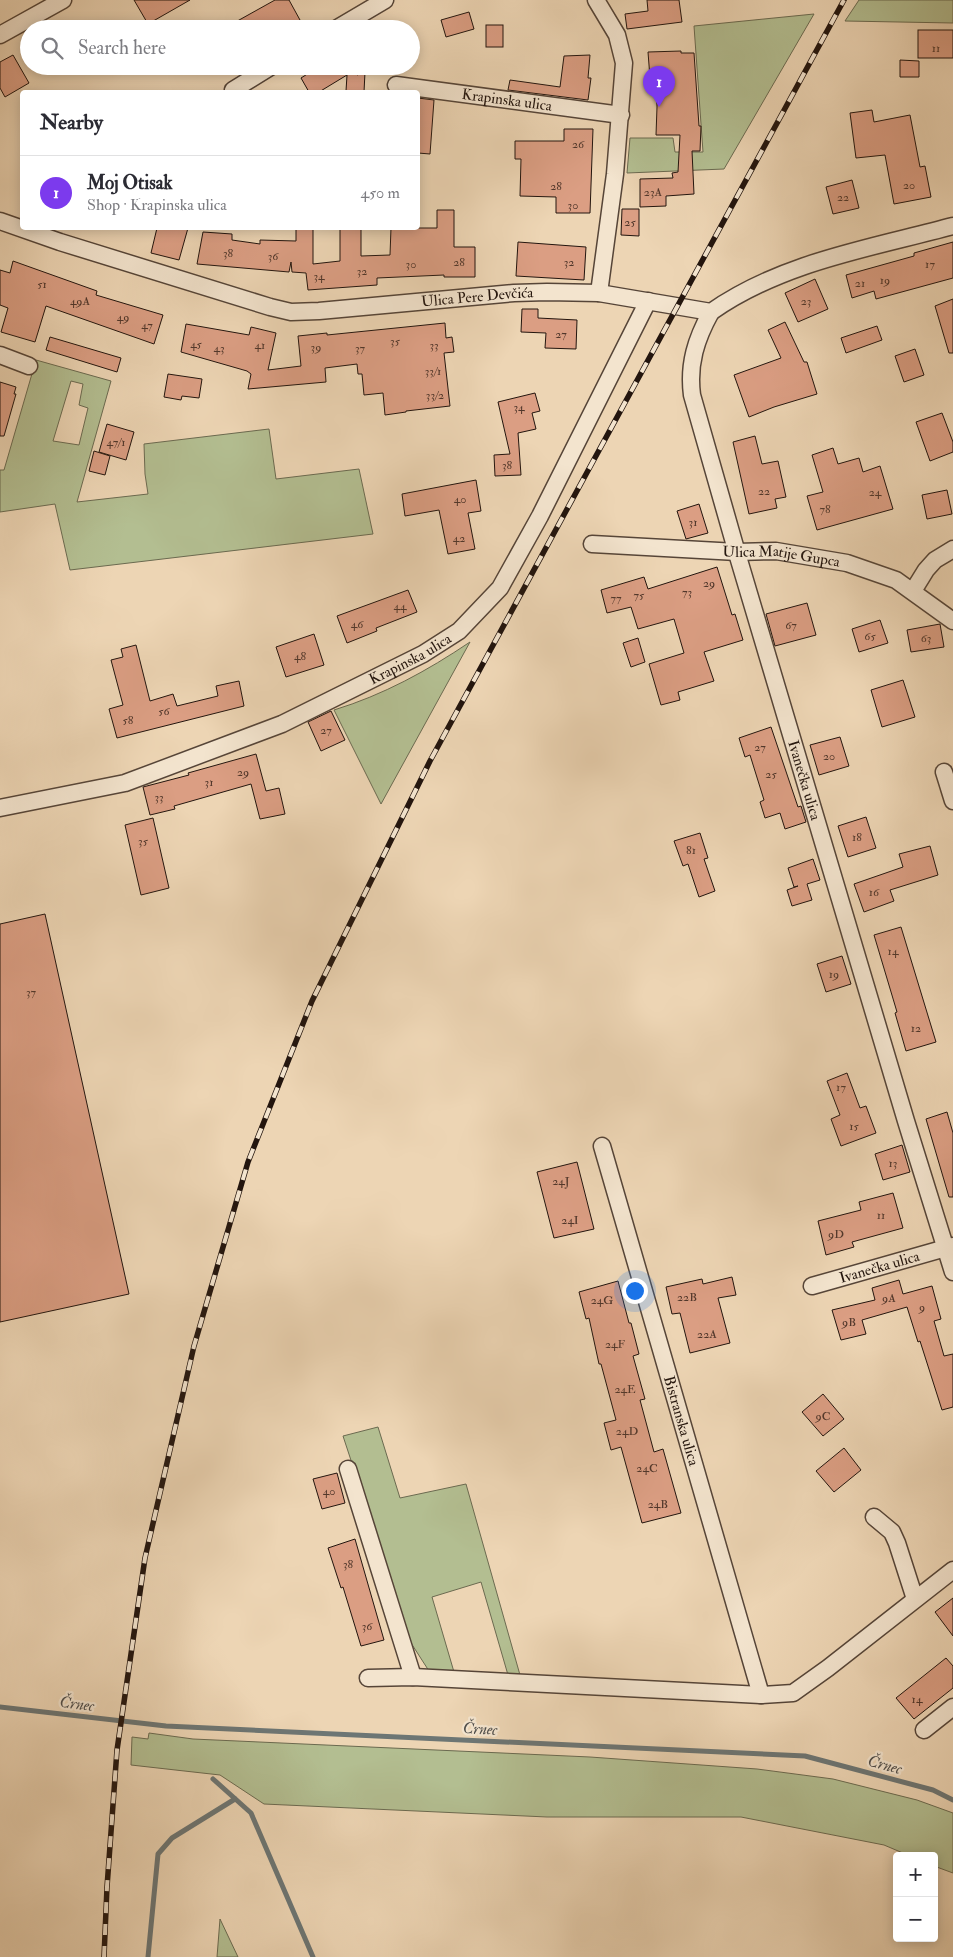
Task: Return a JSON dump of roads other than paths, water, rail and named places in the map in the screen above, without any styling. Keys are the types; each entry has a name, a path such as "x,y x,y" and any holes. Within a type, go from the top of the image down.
{"street":[{"path":"27,20 63,0"},
{"path":"351,20 385,0"},
{"path":"596,0 617,35 624,63 615,174 598,293"},
{"path":"0,35 20,24"},
{"path":"233,90 257,75"},
{"name":"Krapinska ulica","path":"396,85 621,115"},
{"name":"Ulica Pere Devčića","path":"2,218 20,225"},
{"path":"711,312 731,298 759,284 813,263 953,226"},
{"name":"Ulica Pere Devčića","path":"32,230 78,248 291,312 514,293 546,292 598,293 711,312"},
{"name":"Krapinska ulica","path":"0,808 125,783 282,724 423,654 459,631 500,588 540,516 648,301"},
{"name":"Ivanečka ulica","path":"711,312 699,334 693,354 690,377 692,395 906,1121 949,1247 953,1272"},
{"path":"0,355 29,366"},
{"name":"Ulica Matije Gupca","path":"592,544 737,552 776,550 847,563 896,580 953,621"},
{"path":"913,591 926,570 935,560 953,549"},
{"path":"944,772 953,802"},
{"name":"Bistranska ulica","path":"602,1146 760,1695"},
{"name":"Ivanečka ulica","path":"812,1286 949,1247"},
{"path":"348,1469 413,1677"},
{"path":"874,1516 892,1532 898,1543 915,1599"},
{"path":"368,1678 413,1677 760,1695 793,1693 828,1668 953,1570"},
{"path":"924,1730 953,1707"}],"waterway":[{"name":"Črnec","path":"0,1707 166,1726 805,1756 933,1790 953,1800"},
{"path":"213,1779 251,1813 313,1957"},
{"path":"148,1957 158,1854 172,1838 235,1799"}],"railway":[{"path":"104,1957 117,1750 145,1558 194,1346 248,1162 312,1001 430,761 844,0"}],"place":[{"name":"Moj Otisak","path":"659,107"}]}
